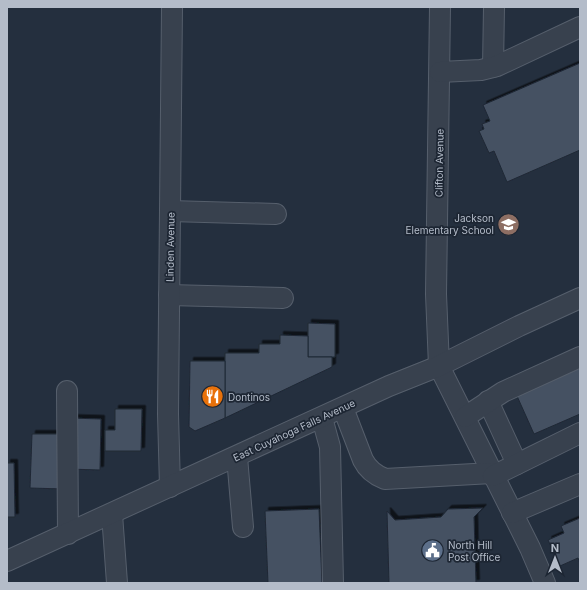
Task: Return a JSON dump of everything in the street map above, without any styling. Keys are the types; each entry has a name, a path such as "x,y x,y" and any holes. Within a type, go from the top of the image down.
{"street":[{"name":"Linden Avenue","path":"170,487 168,414 172,7"},
{"name":"Clifton Avenue","path":"439,366 436,294 440,7"},
{"path":"493,66 494,7"},
{"path":"440,72 481,70 580,27"},
{"path":"170,211 276,214"},
{"path":"169,295 283,298"},
{"name":"East Cuyahoga Falls Avenue","path":"7,562 344,408 388,386 439,366 519,326 580,298"},
{"path":"465,417 503,392 580,357"},
{"path":"439,366 545,583"},
{"path":"67,391 68,534"},
{"path":"488,401 518,464"},
{"path":"344,408 362,460 377,476 385,479 493,475 580,433"},
{"path":"322,418 330,447 334,583"},
{"path":"237,457 243,527"},
{"path":"512,513 580,484"},
{"path":"112,514 117,583"}],"building":[{"path":"580,63 580,150 507,182 494,151 489,153 479,131 484,129 482,124 490,121 483,105"},
{"path":"308,323 335,324 335,357 308,357"},
{"path":"280,335 308,336 308,357 332,357 332,367 225,418 225,353 259,353 259,344 280,344"},
{"path":"190,361 225,361 225,418 195,431 189,427"},
{"path":"580,368 580,414 534,434 517,396"},
{"path":"115,409 142,409 141,451 105,451 105,430 115,430"},
{"path":"70,418 101,419 100,470 68,469"},
{"path":"32,434 65,434 64,489 30,488"},
{"path":"7,463 14,463 15,517 7,517"},
{"name":"North Hill Post Office","path":"483,508 474,517 476,583 389,583 387,511 395,520 441,517 448,509"},
{"path":"319,509 322,583 268,583 265,511"},
{"path":"580,518 580,563 578,558 560,566 548,540 564,533 561,526"}],"place":[{"name":"Jackson Elementary School","path":"509,224"},
{"name":"Dontinos","path":"212,397"},
{"name":"North Hill Post Office","path":"432,551"}]}
